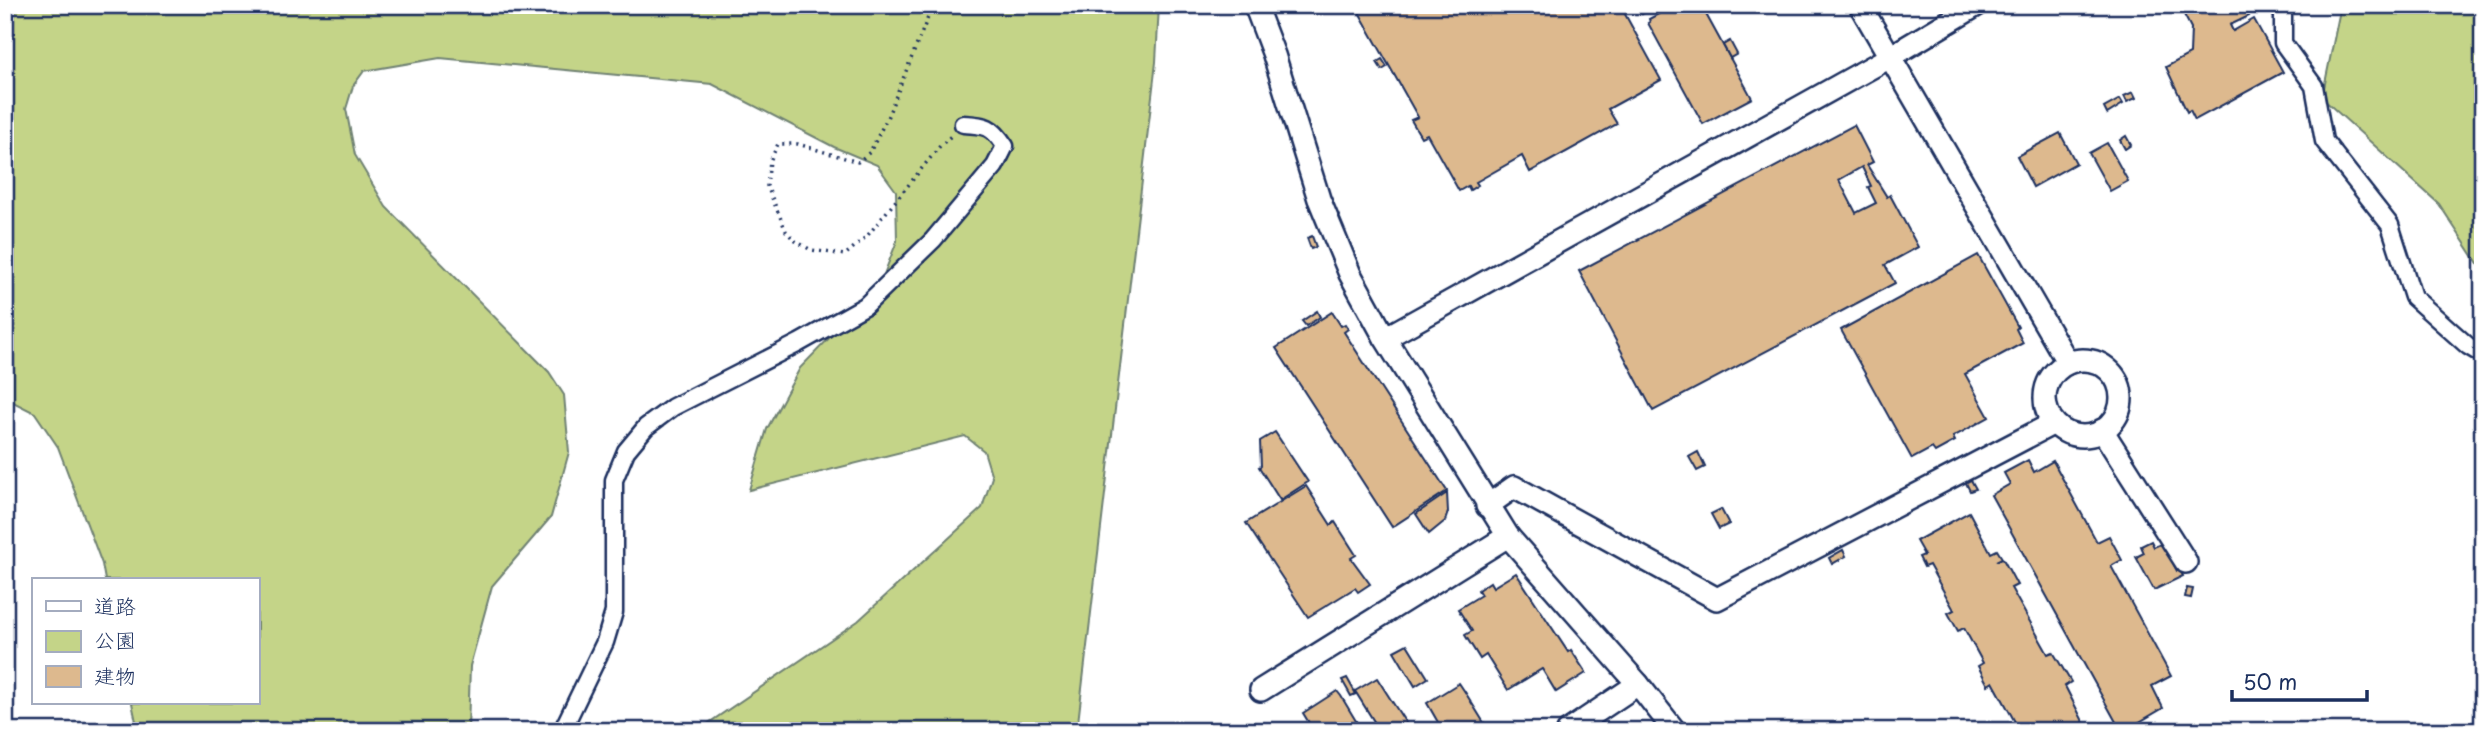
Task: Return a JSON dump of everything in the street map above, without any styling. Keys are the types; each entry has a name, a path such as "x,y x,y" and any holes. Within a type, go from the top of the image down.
{"street":[{"path":"1255,5 1274,55 1319,199 1350,274 1385,338 1508,536 1638,684 1675,731"},
{"path":"1860,5 2068,363"},
{"path":"1385,338 1889,57 1976,5"},
{"path":"2278,5 2283,15 2283,43 2314,86 2324,141 2390,225 2413,297 2468,346 2483,355"},
{"path":"562,731 606,642 614,612 614,480 625,451 646,428 673,407 865,306 933,240 995,166 1005,146 997,135 987,125 963,124"},
{"path":"2080,360 2104,367 2113,375 2119,386 2120,399 2112,422 2092,434 2072,434 2054,423 2045,402 2050,379 2057,370 2080,360"},
{"path":"1487,506 1514,487 1717,599 2054,423"},
{"path":"2102,430 2186,562"},
{"path":"1261,690 1508,536"},
{"path":"1568,731 1638,684"}],"path":[{"path":"933,5 887,118 870,152 859,162 798,144 778,144 770,161 767,186 786,231 794,240 811,250 845,255 868,235 940,146 963,124"}],"green space":[{"path":"5,5 1159,5 1156,62 1077,731 697,731 858,621 982,508 992,477 984,451 965,436 749,490 767,429 800,368 879,287 897,241 896,191 877,165 834,147 712,84 440,58 364,71 353,86 346,109 355,155 386,207 549,372 564,395 569,452 551,517 492,586 470,666 468,731 138,731 132,704 259,704 259,578 105,578 102,564 58,447 35,413 5,398"},
{"path":"2341,5 2483,5 2483,271 2439,204 2322,98"}],"building":[{"path":"1355,5 1620,5 1661,80 1608,109 1617,124 1530,172 1522,156 1476,182 1478,185 1470,190 1468,186 1459,191 1427,134 1421,137 1411,120 1418,117"},
{"path":"1637,5 1657,5 1642,14"},
{"path":"1675,5 1705,5 1702,7 1752,98 1703,124 1648,23 1649,19"},
{"path":"2243,5 2249,16 2230,25 2233,31 2254,19 2283,72 2195,120 2190,110 2187,112 2166,67 2190,54 2191,28 2180,7"},
{"path":"1730,41 1737,54 1730,58 1723,45"},
{"path":"1382,59 1387,67 1382,70 1377,62"},
{"path":"2133,92 2136,98 2127,102 2124,96"},
{"path":"2120,99 2123,104 2107,114 2104,108"},
{"path":"1854,125 1873,162 1867,165 1887,197 1890,195 1918,247 1885,265 1895,283 1653,411 1579,271","holes":["1862,167 1871,186 1868,187 1876,203 1856,213 1839,180"]},
{"path":"2060,133 2076,163 2033,187 2017,156"},
{"path":"2126,136 2131,145 2125,149 2120,140"},
{"path":"2107,143 2128,181 2110,191 2089,153"},
{"path":"1312,236 1316,247 1311,249 1307,238"},
{"path":"1978,255 2018,327 2016,329 2023,343 1965,374 1989,417 1953,437 1955,441 1935,452 1932,448 1912,459 1841,330"},
{"path":"1317,311 1320,317 1306,326 1302,321"},
{"path":"1332,312 1341,326 1345,324 1348,329 1344,332 1447,491 1392,527 1276,348"},
{"path":"1275,432 1308,482 1280,500 1259,467 1260,441"},
{"path":"1698,452 1705,467 1697,471 1689,457"},
{"path":"2028,460 2034,472 2053,461 2097,542 2109,536 2122,560 2111,566 2171,676 2152,686 2163,708 2124,731 2121,731 1991,495 2010,484 2004,473"},
{"path":"1970,478 1976,489 1970,491 1965,481"},
{"path":"1306,486 1331,525 1335,522 1356,555 1351,558 1370,584 1358,592 1355,588 1308,617 1246,523"},
{"path":"1447,493 1448,512 1445,521 1429,534 1416,514"},
{"path":"1721,509 1729,524 1719,529 1711,514"},
{"path":"1969,512 1991,553 1997,550 2002,558 1996,561 2003,559 2017,585 2011,588 2048,654 2053,652 2071,682 2065,686 2088,731 2020,731 1993,682 1988,685 1978,666 1983,663 1964,628 1958,631 1948,613 1954,610 1929,565 1924,567 1919,557 1924,555 1916,541"},
{"path":"2151,541 2154,547 2163,543 2177,571 2180,570 2183,576 2154,590 2136,557 2144,553 2141,546"},
{"path":"1843,550 1846,556 1832,564 1829,558"},
{"path":"1516,573 1568,652 1571,650 1586,673 1556,692 1542,669 1508,690 1486,655 1480,659 1465,635 1472,631 1458,609 1481,595 1478,590 1490,582 1493,587"},
{"path":"2187,588 2193,589 2191,598 2185,597"},
{"path":"1407,644 1428,678 1415,686 1394,651"},
{"path":"1347,678 1356,694 1351,696 1342,680"},
{"path":"1377,678 1411,731 1380,731 1355,691"},
{"path":"1459,683 1489,731 1443,731 1427,703"},
{"path":"1337,691 1362,731 1314,731 1303,713"}]}
